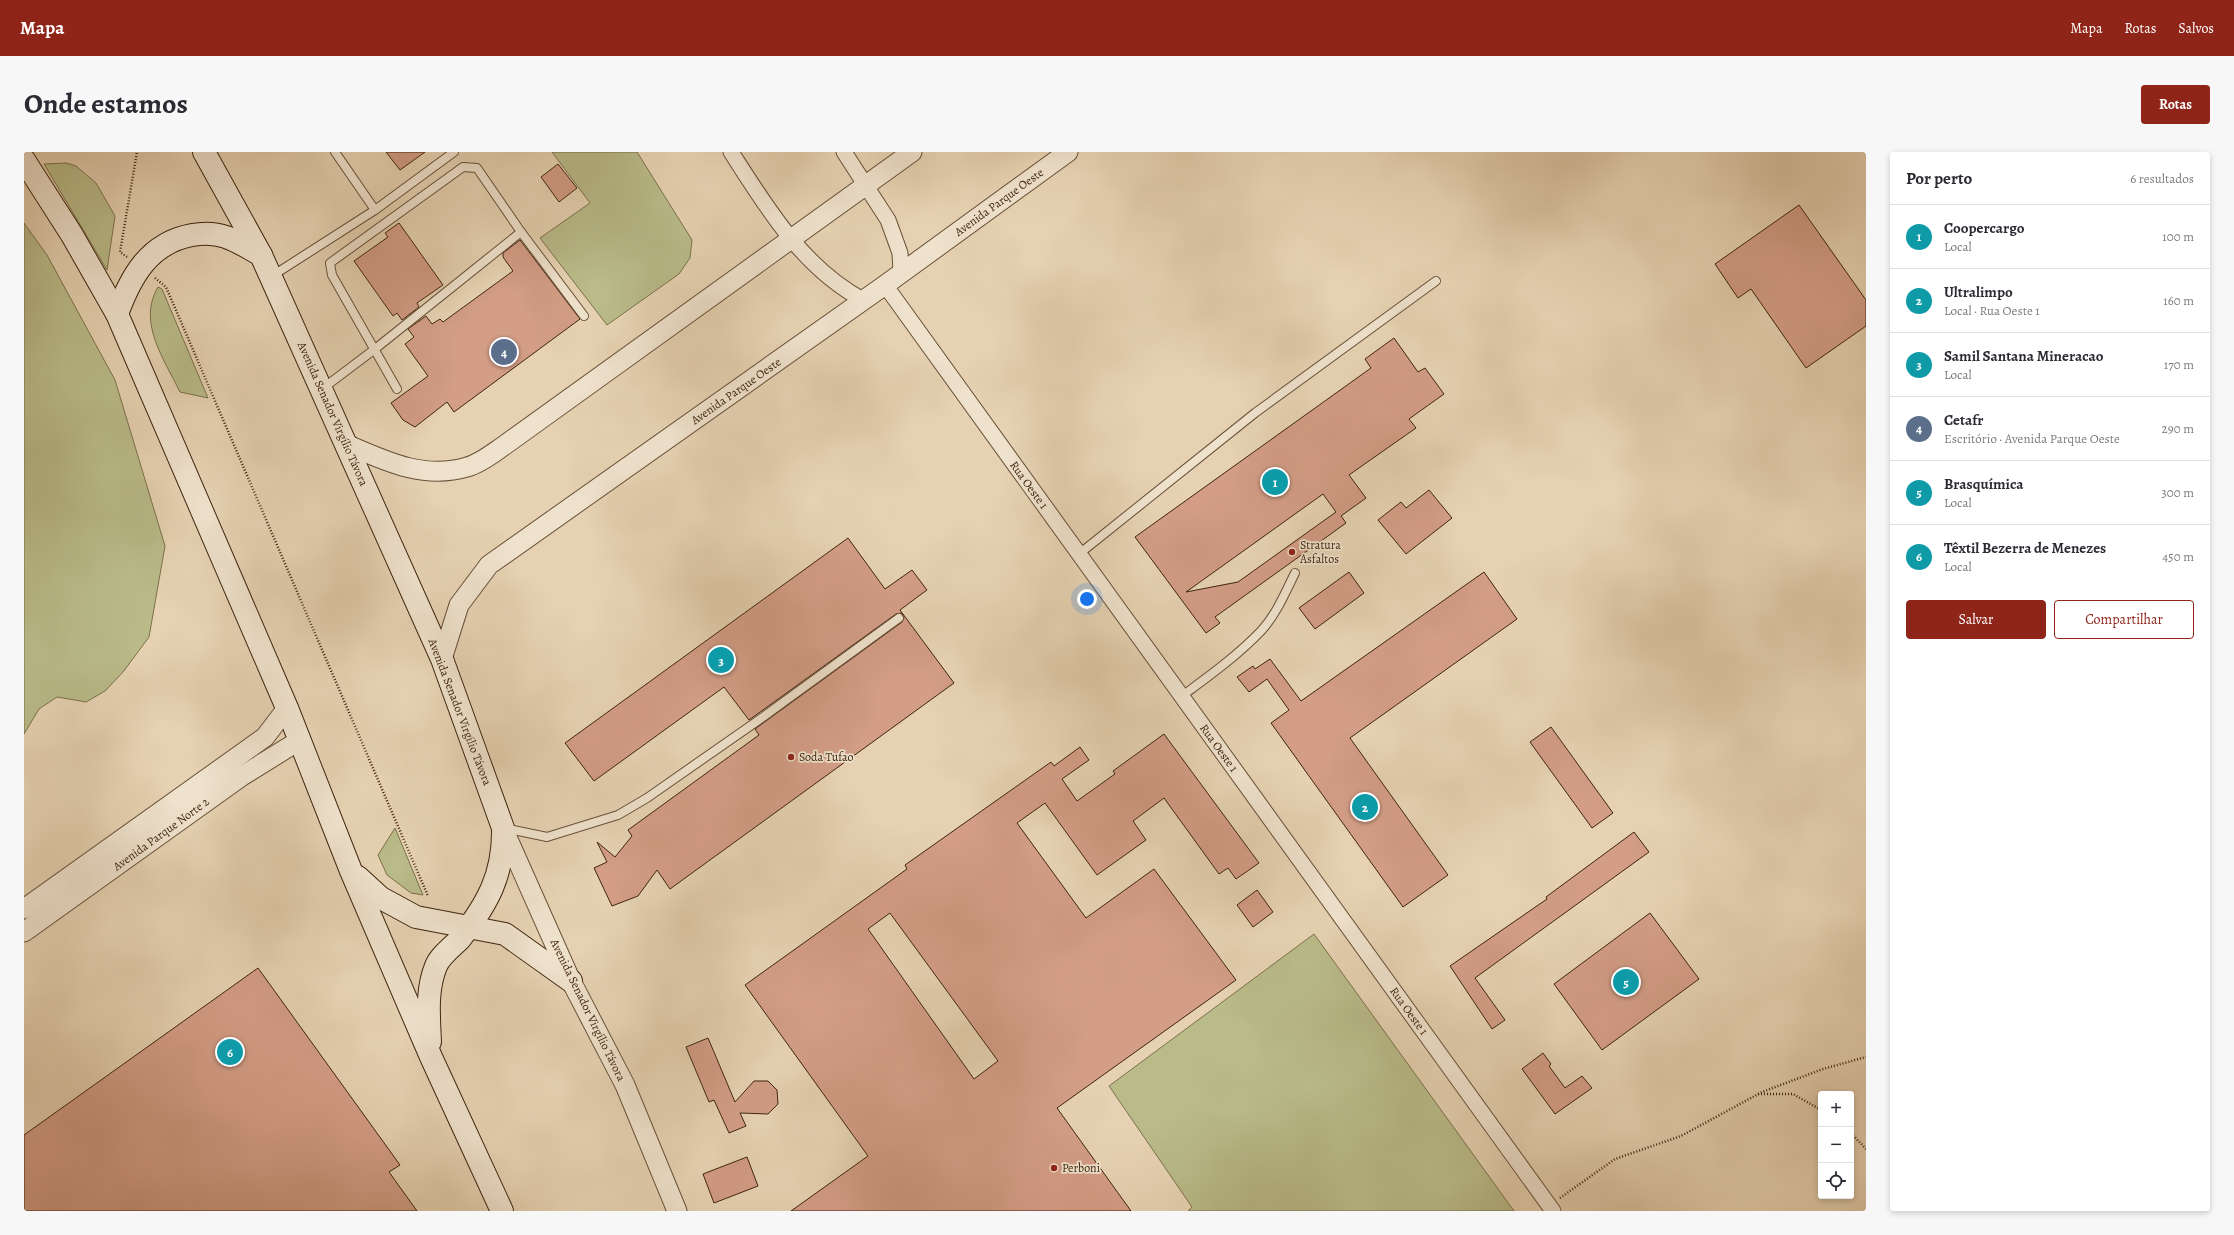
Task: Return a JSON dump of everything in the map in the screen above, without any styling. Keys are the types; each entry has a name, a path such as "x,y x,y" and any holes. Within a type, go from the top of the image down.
{"main road":[{"name":"Avenida Senador Virgílio Távora","path":"204,152 271,276 442,659 504,828"},
{"path":"24,160 72,235 117,314 287,708 351,871 431,1057 502,1211"},
{"path":"117,314 125,291 141,266 155,250 177,238 205,233 225,237 261,255"},
{"path":"431,1057 428,999 434,970 436,965 470,926 497,880 504,847 504,828"},
{"path":"351,871 381,898 416,917 506,934 571,982"}],"street":[{"path":"731,152 767,208 792,240 827,278 843,290 863,300"},
{"path":"844,152 888,220 896,238 900,253 902,273"},
{"path":"346,444 392,464 419,471 441,472 469,467 502,448 912,152"},
{"name":"Avenida Parque Oeste","path":"442,659 459,605 489,565 902,273 1068,152"},
{"name":"Rua Oeste 1","path":"885,285 1551,1209"},
{"name":"Avenida Parque Norte 2","path":"24,909 265,738 287,708"},
{"name":"Avenida Parque Norte 2","path":"24,932 242,776 300,740"},
{"name":"Avenida Senador Virgílio Távora","path":"504,828 571,982 625,1084 677,1211"}],"lane":[{"path":"335,152 376,210"},
{"path":"271,276 376,210 454,152"},
{"path":"397,389 332,275 330,263 463,167 477,168 521,232 584,316"},
{"path":"322,389 375,349 521,232"},
{"path":"1079,554 1255,413 1436,282"},
{"path":"1182,696 1230,659 1261,631 1278,607 1295,573"},
{"path":"504,828 547,837 618,815 647,798 763,717 899,618"}],"path":[{"path":"137,152 120,252 141,266 166,287 428,896"},
{"path":"1551,1209 1615,1159 1681,1136 1756,1094 1824,1069 1866,1057"},
{"path":"1756,1094 1793,1094 1818,1108"},
{"path":"1854,1137 1866,1149"}],"green space":[{"path":"552,152 637,152 692,240 690,258 679,274 607,325 540,238 590,203"},
{"path":"66,163 76,166 96,183 115,216 107,270 44,164"},
{"path":"24,223 47,255 115,380 165,546 149,637 123,672 105,691 86,702 57,697 39,709 24,734"},
{"path":"158,287 162,289 208,398 180,392 160,354 155,340 150,314 152,300"},
{"path":"395,828 423,895 411,893 387,875 378,855"},
{"path":"1314,934 1514,1211 1188,1211 1192,1207 1109,1086"}],"building":[{"path":"386,152 425,152 400,170"},
{"path":"558,164 577,188 559,202 541,177"},
{"path":"1799,205 1866,300 1866,326 1806,368 1751,289 1738,298 1715,264"},
{"path":"399,223 443,285 417,303 419,307 402,320 397,313 393,316 354,261 388,237 385,233"},
{"path":"520,240 580,319 454,412 447,402 415,427 403,420 391,403 428,376 405,344 414,337 408,329 426,316 432,324 440,319 443,322 513,271 503,257 503,253"},
{"path":"1394,338 1418,372 1425,368 1444,394 1409,419 1416,428 1349,475 1366,498 1341,516 1346,523 1215,617 1220,623 1206,633 1135,537 1371,368 1365,359","holes":["1323,494 1336,512 1238,582 1186,592"]},
{"path":"1429,490 1452,518 1406,554 1378,520 1401,502 1406,508"},
{"path":"848,538 885,589 912,570 927,590 900,610 954,683 670,889 657,870 638,896 612,906 594,868 607,862 597,842 615,857 632,836 628,830 759,735 755,729 902,622 904,617 901,613 896,614 749,720 724,687 594,781 565,743"},
{"name":"Stratura Asfaltos","path":"1349,572 1364,593 1315,629 1299,608"},
{"path":"1484,572 1517,619 1350,738 1448,875 1403,907 1271,723 1289,710 1267,679 1249,692 1237,677 1253,666 1255,669 1270,659 1301,701"},
{"path":"1551,727 1613,813 1592,828 1530,742"},
{"path":"1164,734 1259,863 1236,879 1228,868 1219,874 1164,798 1133,821 1146,840 1097,875 1045,803 1017,823 1086,918 1154,869 1236,980 1057,1108 1131,1211 791,1211 868,1156 745,985 907,869 905,865 1051,762 1054,766 1080,747 1089,760 1062,779 1077,801 1115,774 1113,771","holes":["890,913 998,1061 974,1079 868,929"]},
{"path":"1634,832 1649,852 1475,978 1505,1020 1492,1029 1450,966 1547,899 1546,897"},
{"path":"1257,890 1273,912 1253,927 1237,905"},
{"path":"1650,913 1699,979 1602,1050 1554,984"},
{"path":"258,968 400,1165 389,1172 417,1211 24,1211 24,1135"},
{"path":"708,1038 735,1102 754,1081 768,1081 777,1090 778,1104 768,1114 740,1113 746,1126 729,1133 714,1100 709,1102 686,1047"},
{"path":"1543,1053 1551,1064 1549,1066 1565,1088 1582,1076 1592,1088 1555,1114 1522,1069"},
{"path":"747,1157 758,1186 714,1203 703,1174"}],"place":[{"name":"Cetafr","path":"504,352"},
{"name":"Coopercargo","path":"1275,482"},
{"name":"Stratura Asfaltos","path":"1292,552"},
{"name":"Samil Santana Mineracao","path":"721,660"},
{"name":"Soda Tufao","path":"791,757"},
{"name":"Ultralimpo","path":"1365,807"},
{"name":"Brasquímica","path":"1626,982"},
{"name":"Têxtil Bezerra de Menezes","path":"230,1052"},
{"name":"Perboni","path":"1054,1168"}]}
